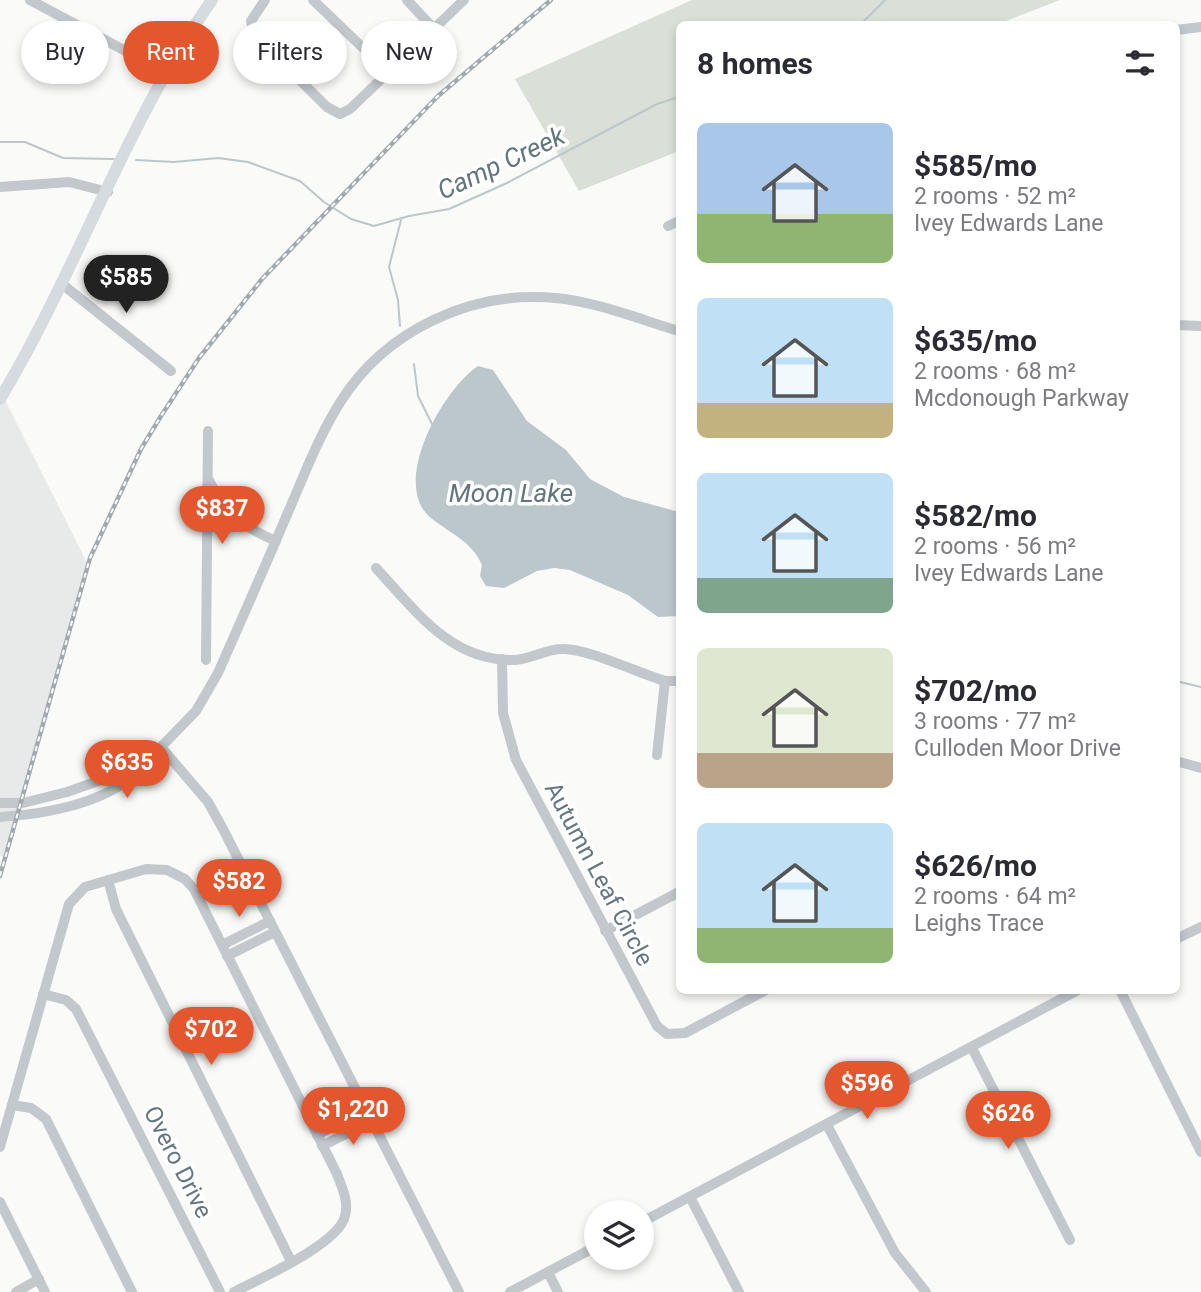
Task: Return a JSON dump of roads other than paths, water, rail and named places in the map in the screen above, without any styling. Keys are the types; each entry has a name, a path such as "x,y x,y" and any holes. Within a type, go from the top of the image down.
{"main road":[{"path":"199,21 212,0"},
{"path":"0,399 62,284 161,84"}],"street":[{"path":"30,0 123,50"},
{"path":"265,0 251,21 254,34 333,112 346,112 374,84"},
{"path":"313,0 361,46"},
{"path":"407,0 427,21"},
{"path":"440,21 463,0"},
{"path":"1180,30 1201,27"},
{"path":"0,187 69,182 108,191"},
{"path":"668,226 676,222"},
{"path":"62,284 171,371"},
{"path":"0,817 63,809 127,783 143,771 161,747 196,711 276,541 323,432 348,390 387,349 426,324 485,303 543,298 585,303 676,330"},
{"path":"1180,324 1201,326"},
{"path":"206,660 208,431"},
{"path":"208,475 218,499 229,514 246,528 276,541"},
{"path":"376,568 436,632 457,647 481,657 518,660 562,649 578,651 665,681 676,681"},
{"name":"Autumn Leaf Circle","path":"502,660 503,713 516,760 653,1020 667,1034 685,1033 758,994"},
{"path":"657,755 665,681"},
{"path":"0,803 23,803 67,792 112,776 161,747"},
{"path":"161,747 208,802 458,1292"},
{"path":"1180,762 1201,768"},
{"path":"0,1147 69,904 81,890 108,880 146,869 176,873 194,889 317,1135 346,1199 349,1219 323,1242 234,1292"},
{"path":"108,880 116,909 292,1261"},
{"path":"605,931 676,894"},
{"path":"222,945 270,921"},
{"path":"1180,937 1201,927"},
{"path":"227,956 275,932"},
{"name":"Overo Drive","path":"43,994 66,1000 76,1009 220,1292"},
{"path":"654,1216 1071,994"},
{"path":"1122,994 1201,1152"},
{"path":"972,1048 1070,1240"},
{"path":"12,1105 31,1108 46,1119 132,1292"},
{"path":"317,1135 365,1109"},
{"path":"322,1146 371,1121"},
{"path":"827,1125 895,1252 926,1292"},
{"path":"690,1197 739,1292"},
{"path":"0,1202 45,1292"},
{"path":"510,1292 584,1253"},
{"path":"548,1272 558,1292"},
{"path":"16,1292 39,1279"}],"water":[{"name":"Moon Lake","path":"478,366 493,370 527,421 566,450 590,479 624,497 676,511 676,616 658,617 628,595 570,570 554,568 537,571 504,588 486,586 480,576 482,565 478,557 460,538 431,518 420,503 416,483 418,461 426,438 450,394 464,377"}],"waterway":[{"name":"Camp Creek","path":"864,21 885,0"},
{"name":"Camp Creek","path":"136,160 174,162 218,158 248,162 300,181 324,202 351,219 374,226 449,209 507,183 657,104 676,98"},
{"name":"Camp Creek","path":"0,142 25,142 63,158 114,159"},
{"path":"400,326 398,300 389,267 401,220"},
{"path":"414,364 418,396 433,426"},
{"path":"1180,682 1201,687"}],"railway":[{"path":"0,876 90,558 141,449 161,416 199,358 262,279 438,96 551,0"}]}
